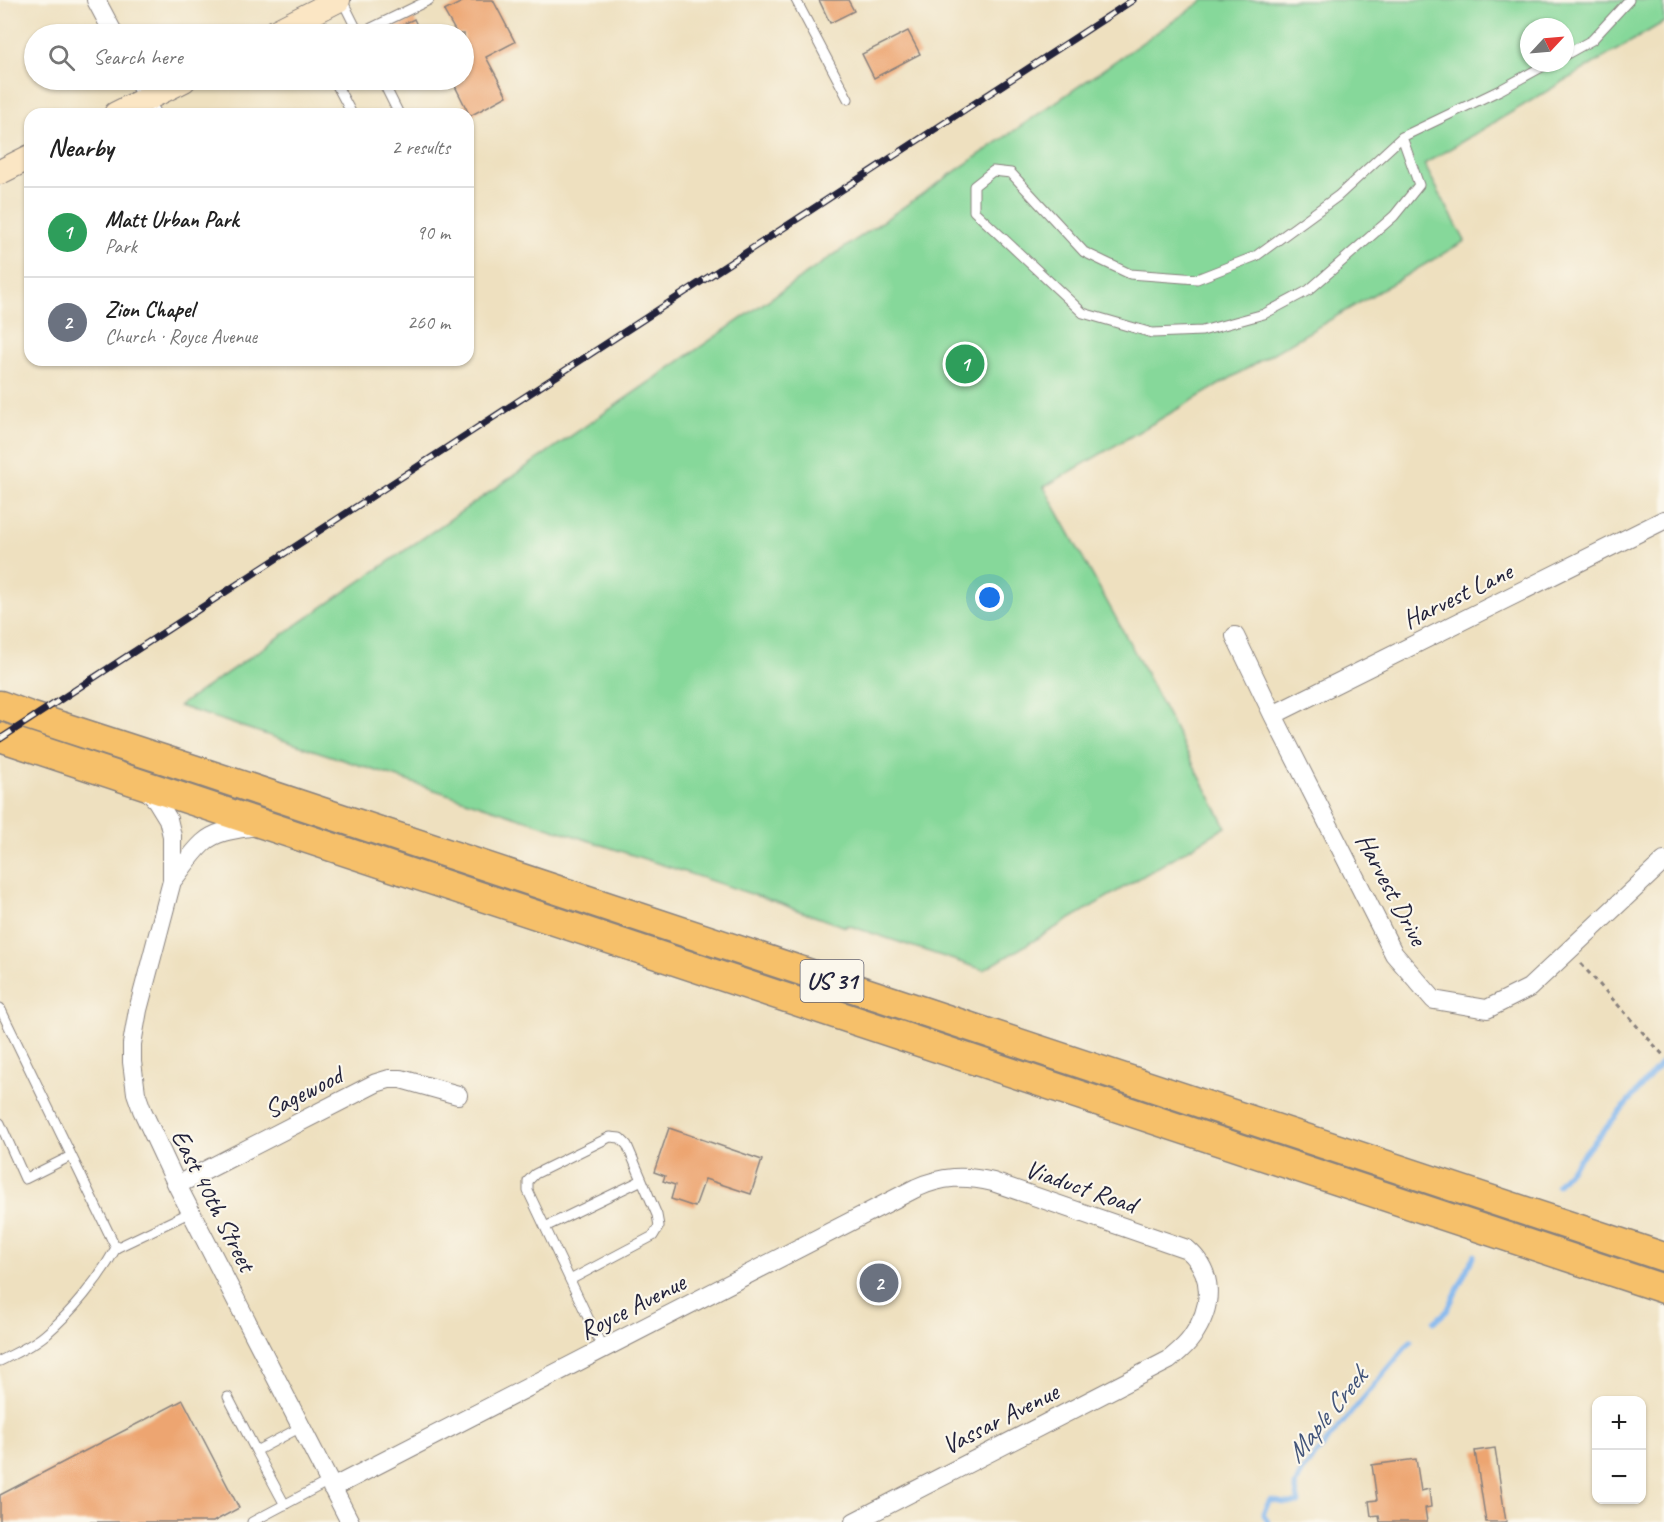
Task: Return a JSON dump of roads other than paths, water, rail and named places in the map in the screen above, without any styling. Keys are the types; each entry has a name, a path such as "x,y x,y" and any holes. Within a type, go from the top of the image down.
{"highway":[{"name":"US 31","path":"0,705 1664,1257"},
{"name":"US 31","path":"0,737 1664,1289"}],"main road":[{"path":"310,24 340,0"},
{"path":"127,108 162,90"},
{"path":"0,172 24,160"}],"street":[{"path":"96,0 109,24"},
{"name":"Harvest Lane","path":"1273,715 1664,520"},
{"name":"Harvest Drive","path":"1235,636 1394,954 1434,1000 1487,1009 1529,988 1664,861"},
{"path":"143,786 157,801 168,819 172,836 172,881"},
{"path":"172,881 202,844 210,838 228,831 262,825"},
{"name":"East 40th Street","path":"172,881 138,1010 132,1044 136,1093 177,1185 350,1522"},
{"name":"Sagewood","path":"177,1185 376,1083 389,1079 401,1079 458,1095"},
{"name":"Viaduct Road","path":"957,1177 993,1182 1186,1249"},
{"name":"Royce Avenue","path":"331,1485 603,1349 916,1188 933,1180 957,1177"},
{"name":"Vassar Avenue","path":"854,1522 1169,1360 1193,1336 1205,1312 1207,1301 1207,1279 1203,1269 1194,1255 1186,1249"}],"lane":[{"path":"340,0 353,24"},
{"path":"380,24 429,0"},
{"path":"796,0 848,99"},
{"path":"1574,49 1592,40 1629,0"},
{"path":"1402,137 1419,185 1394,216 1309,290 1264,314 1202,331 1152,333 1083,313 974,211 974,186 993,171 1011,173 1084,252 1130,274 1197,279 1256,256 1338,196 1402,137 1533,72"},
{"path":"339,90 349,108"},
{"path":"387,90 396,108"},
{"path":"0,1008 116,1248"},
{"path":"0,1123 26,1179 71,1156"},
{"path":"570,1280 653,1236 659,1226 657,1215 627,1145 620,1138 610,1137 535,1174 528,1181 528,1191 570,1280 603,1349"},
{"path":"545,1227 642,1180"},
{"path":"0,1361 44,1336 94,1282 116,1248 191,1212"},
{"path":"228,1397 285,1505"},
{"path":"256,1451 301,1427"},
{"path":"252,1522 331,1485"}],"waterway":[{"name":"Maple Creek","path":"1557,1185 1664,1060"},
{"name":"Maple Creek","path":"1434,1322 1447,1311 1474,1255"},
{"name":"Maple Creek","path":"1268,1522 1263,1513 1270,1500 1299,1503 1295,1486 1301,1473 1411,1341"}],"railway":[{"path":"0,739 1133,0"}],"place":[{"name":"Matt Urban Park","path":"965,364"},
{"name":"Zion Chapel","path":"879,1283"}]}
